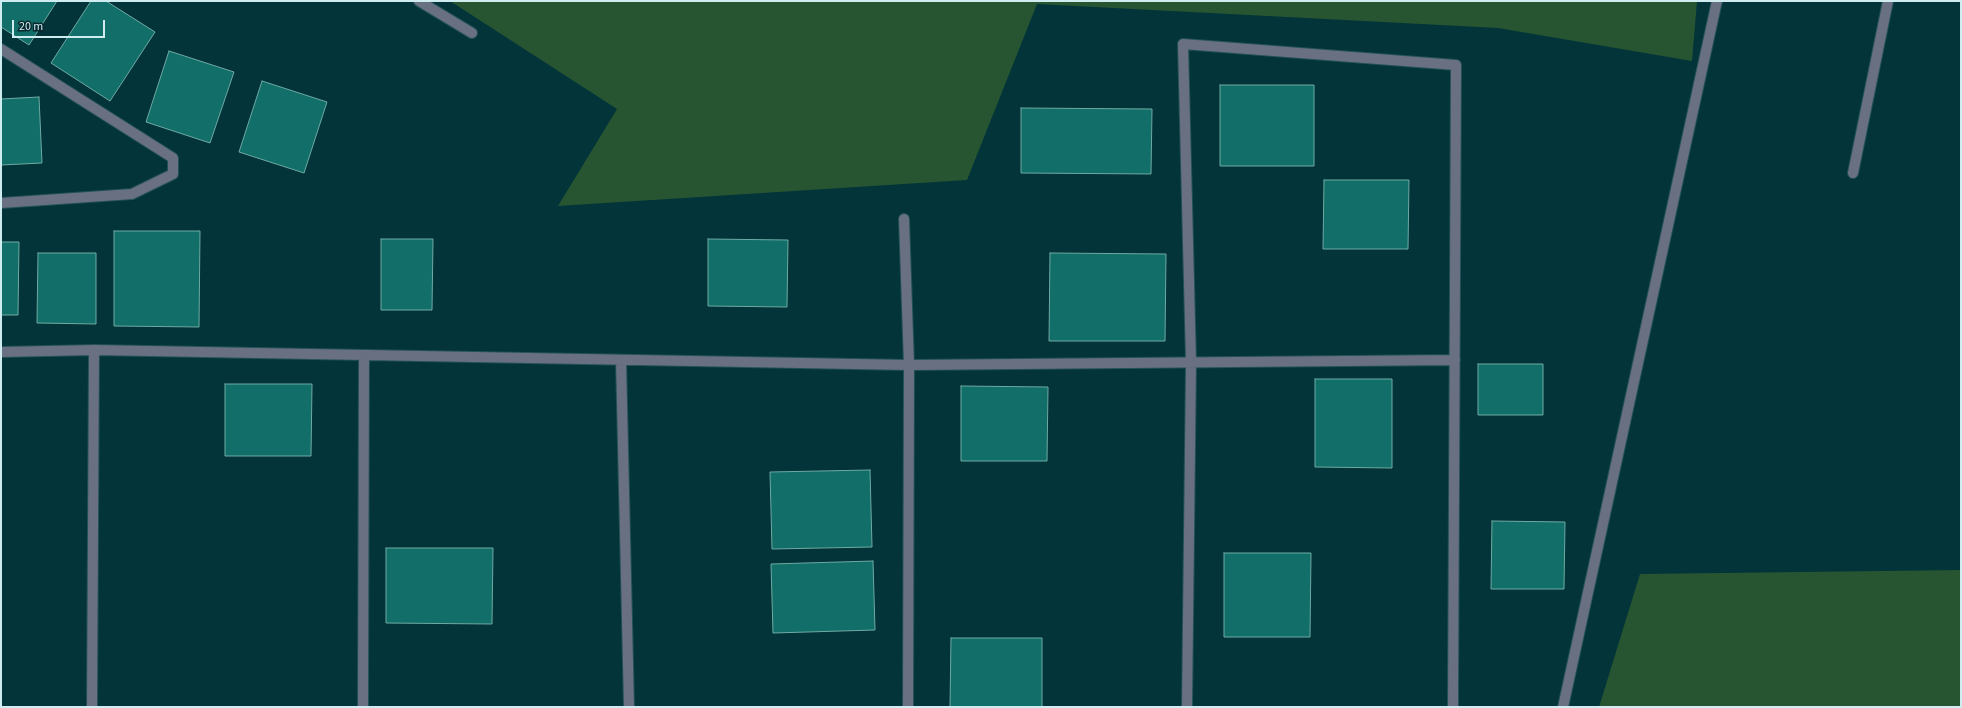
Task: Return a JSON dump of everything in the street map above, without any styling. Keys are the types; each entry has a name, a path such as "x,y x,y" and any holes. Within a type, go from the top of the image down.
{"street":[{"path":"419,1 472,33"},
{"path":"1563,707 1717,1"},
{"path":"1853,173 1888,1"},
{"path":"1187,707 1190,362 1183,44 1456,65 1453,707"},
{"path":"1,49 173,158 173,174 132,194 1,203"},
{"path":"904,220 909,365 908,707"},
{"path":"92,707 94,350"},
{"path":"1,352 94,350 909,365 1455,360"},
{"path":"363,707 364,355"},
{"path":"621,360 629,707"}],"green space":[{"path":"450,1 1697,1 1692,61 1498,28 1037,4 967,180 558,206 617,109"},
{"path":"1961,570 1961,707 1599,707 1640,574"}],"building":[{"path":"1,1 57,1 29,45 1,27"},
{"path":"91,1 106,1 155,32 110,101 51,63"},
{"path":"169,51 234,72 210,143 146,122"},
{"path":"262,81 327,102 304,173 239,152"},
{"path":"1220,85 1314,85 1314,166 1220,166"},
{"path":"39,97 42,163 1,165 1,99"},
{"path":"1021,108 1152,109 1151,174 1021,173"},
{"path":"1324,180 1409,180 1408,249 1323,249"},
{"path":"114,231 200,231 199,327 114,326"},
{"path":"381,239 433,239 432,310 381,310"},
{"path":"708,239 788,240 787,307 708,306"},
{"path":"1,242 19,242 18,315 1,315"},
{"path":"38,253 96,253 96,324 37,323"},
{"path":"1050,253 1166,254 1165,341 1049,341"},
{"path":"1478,364 1543,364 1543,415 1478,415"},
{"path":"1315,379 1392,379 1392,468 1315,467"},
{"path":"225,384 312,384 311,456 225,456"},
{"path":"961,386 1048,387 1047,461 961,461"},
{"path":"870,470 872,547 772,549 770,472"},
{"path":"1492,521 1565,522 1564,589 1491,589"},
{"path":"386,548 493,548 492,624 386,623"},
{"path":"1224,553 1311,553 1310,637 1224,637"},
{"path":"873,561 875,630 773,633 771,564"},
{"path":"951,638 1042,638 1042,707 950,707"}]}
